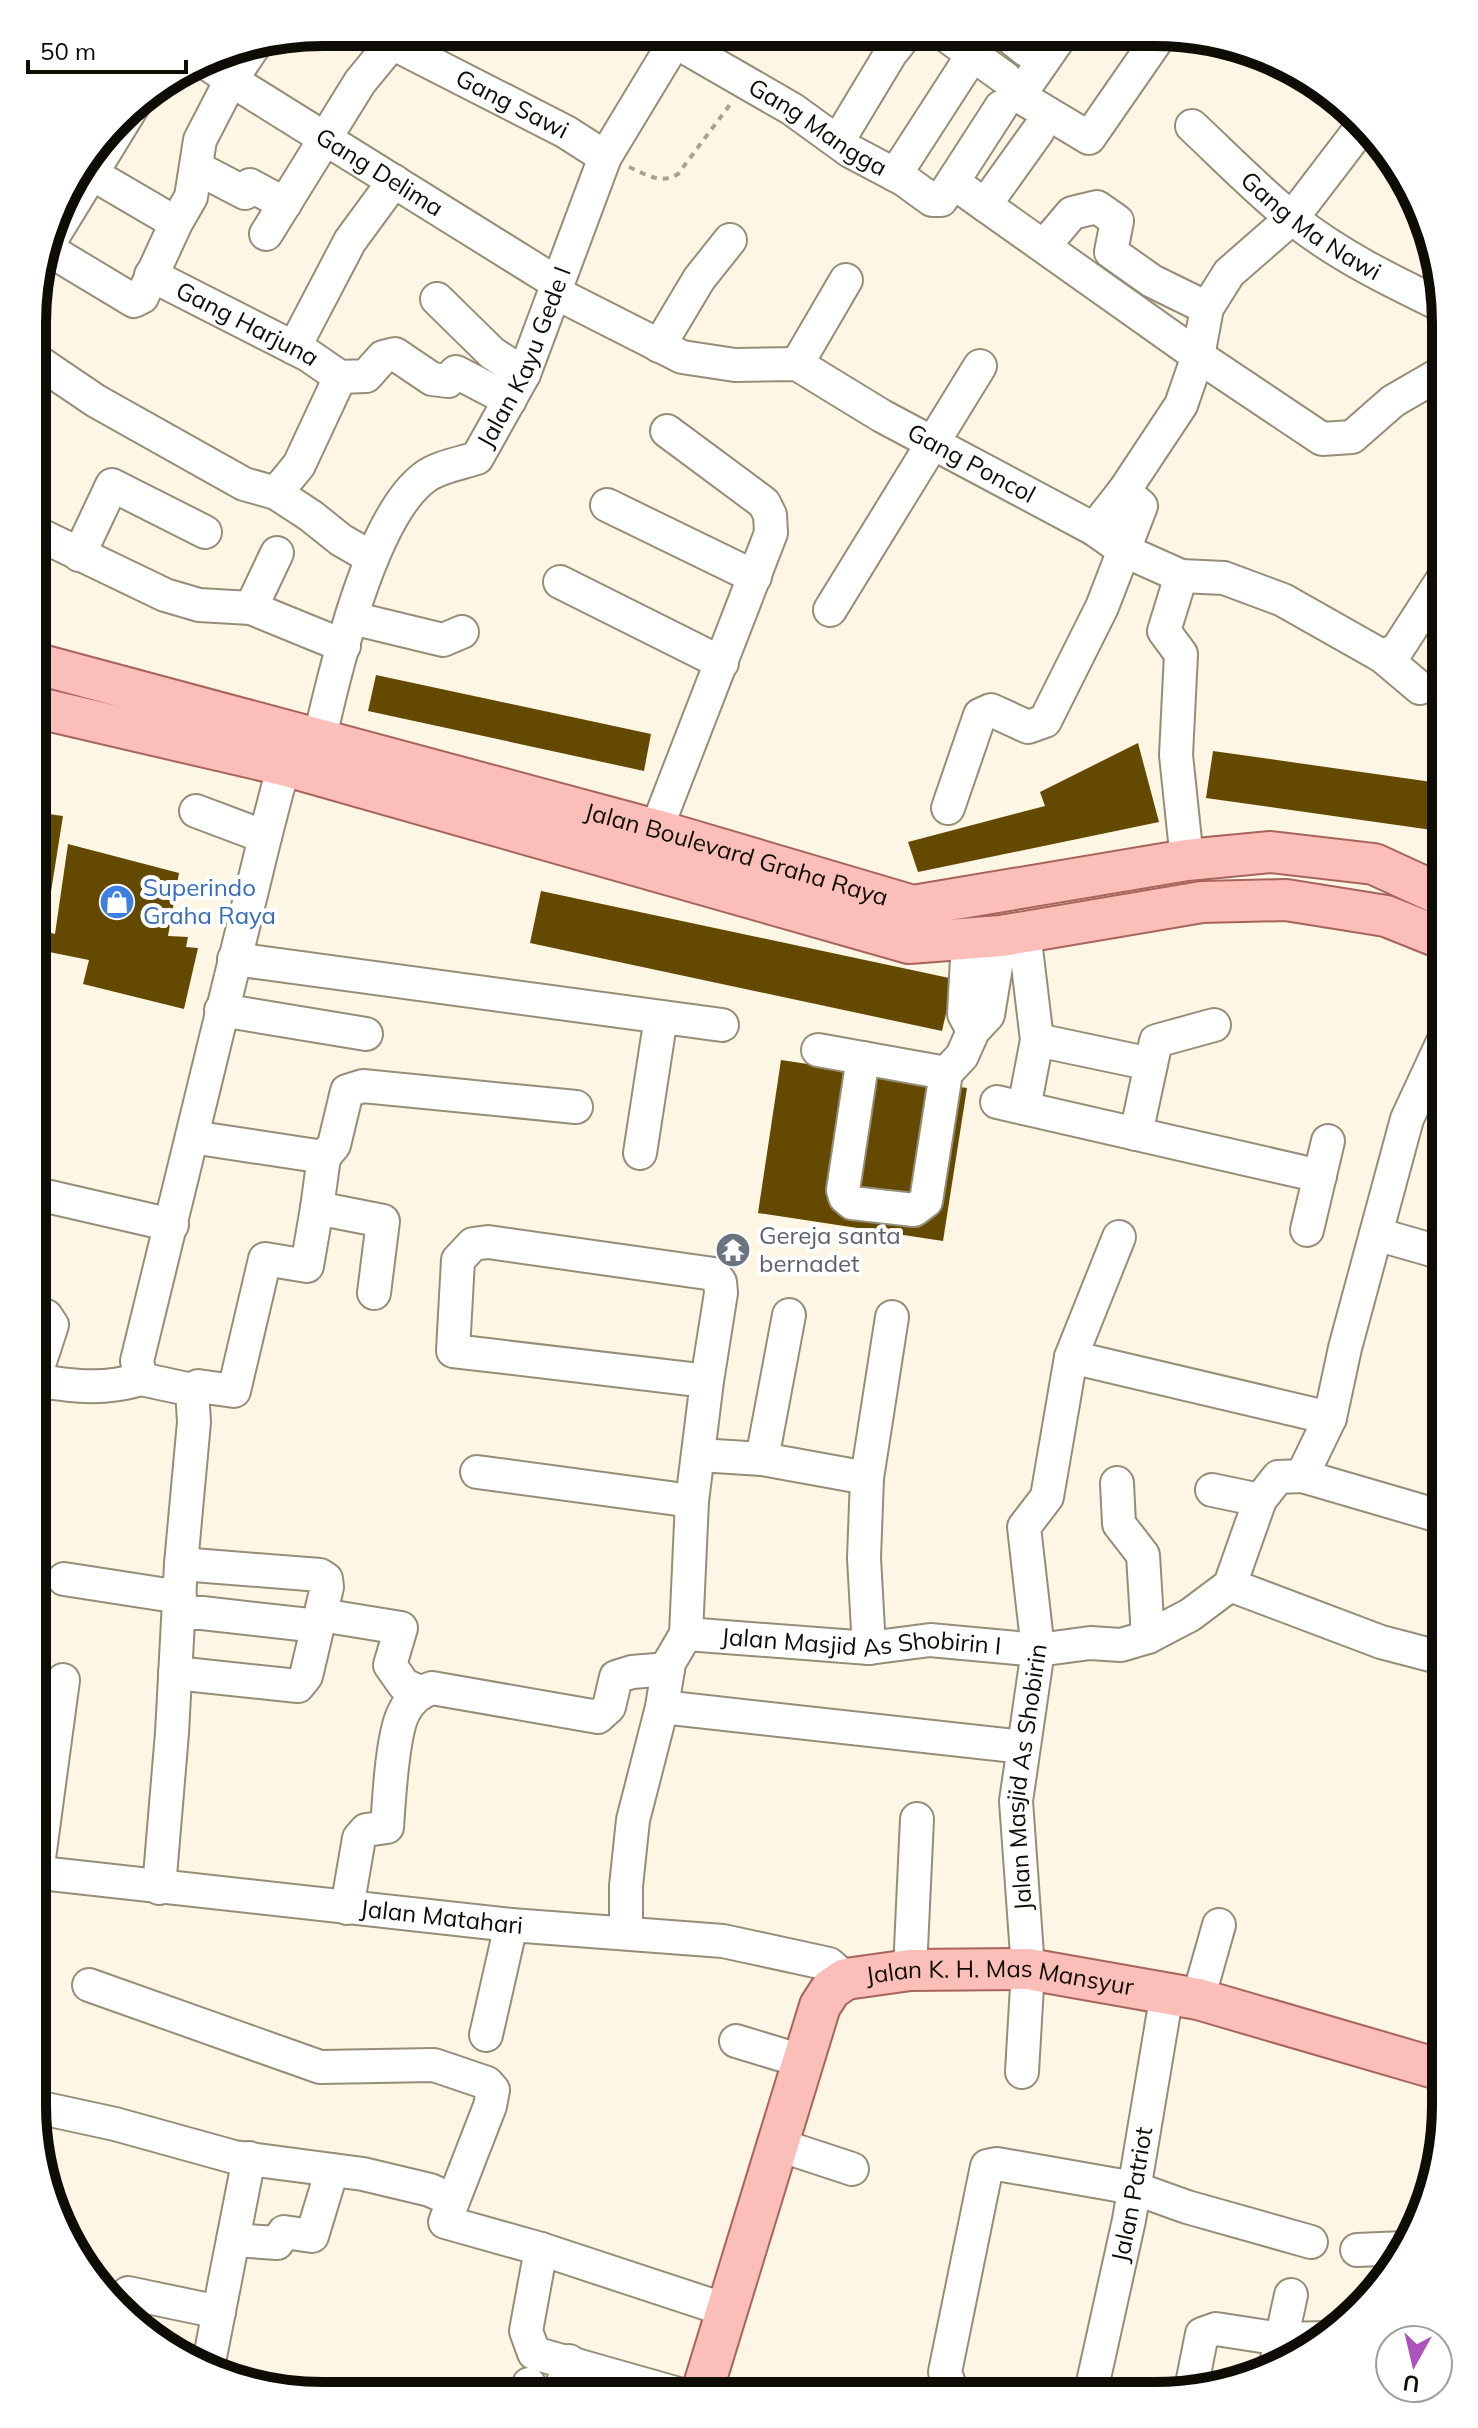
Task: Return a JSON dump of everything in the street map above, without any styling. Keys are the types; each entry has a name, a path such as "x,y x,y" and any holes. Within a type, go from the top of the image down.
{"main road":[{"name":"Jalan Boulevard Graha Raya","path":"46,666 656,830 911,924 1187,860 1271,852 1374,864 1432,890"},
{"name":"Jalan Boulevard Graha Raya","path":"46,710 287,766 911,924 998,936 1202,902 1286,900 1386,916 1432,934"},
{"name":"Jalan K. H. Mas Mansyur","path":"705,2382 820,2006 831,1989 846,1979 910,1970 1028,1969 1183,1996 1431,2067"}],"street":[{"name":"Gang Sawi","path":"266,234 327,138 380,46"},
{"name":"Gang Sawi","path":"404,46 566,132 605,157"},
{"name":"Jalan Kayu Gede I","path":"319,741 330,690 372,558 399,507 426,476 477,458 517,387 547,316 605,157 666,46"},
{"name":"Gang Mangga","path":"688,46 932,200 941,200 954,183"},
{"path":"838,141 897,46"},
{"path":"895,175 978,46"},
{"path":"980,46 1003,92 954,183 1198,356 1322,439 1352,437 1393,401 1432,378"},
{"path":"1054,46 1019,96 1089,138 1153,46"},
{"path":"55,254 134,301 142,297 191,197 200,140 246,58"},
{"name":"Gang Delima","path":"215,69 394,181 555,288"},
{"name":"Gang Ma Nawi","path":"1192,126 1292,218 1354,259 1431,300"},
{"path":"985,205 1038,131"},
{"path":"1094,529 1124,491 1181,405 1198,356 1207,308 1229,273 1292,218 1357,133"},
{"path":"197,168 245,193 250,185 285,204"},
{"path":"91,173 176,223"},
{"path":"294,348 350,241 394,181"},
{"path":"1044,246 1072,213 1097,207 1117,221 1111,252 1152,281 1207,308"},
{"path":"659,346 699,279 730,240"},
{"name":"Gang Harjuna","path":"151,275 294,348 340,377"},
{"path":"555,288 682,357 735,365 797,364 846,280"},
{"path":"437,299 492,353 517,387"},
{"path":"276,493 299,465 340,377 366,376 383,357 395,354 432,379 448,381 456,372 517,387"},
{"name":"Gang Poncol","path":"797,364 882,416 1094,529 1125,551 1181,576 1224,578 1283,600 1382,656 1420,688"},
{"path":"830,610 980,366"},
{"path":"46,367 96,401 244,484 276,493 341,540 372,558"},
{"path":"656,830 771,533 770,515 764,503 667,431"},
{"path":"79,555 112,485 205,532"},
{"path":"948,808 980,715 991,710 1028,727 1045,721 1102,607 1141,506 1124,491"},
{"path":"607,505 755,577"},
{"path":"46,538 165,595 199,605 251,608 348,632 443,640 462,632"},
{"path":"251,608 277,553"},
{"path":"1181,576 1164,631 1181,654 1176,742 1187,860"},
{"path":"560,582 722,663"},
{"path":"1382,656 1397,650 1432,596"},
{"path":"141,1379 137,1361 221,1010 278,787 287,766"},
{"path":"196,811 265,837"},
{"path":"863,1058 843,1190 845,1197 852,1203 914,1210 926,1201 946,1073 962,1056 998,936"},
{"path":"998,936 1037,1040 1010,1105 1320,1176"},
{"path":"234,959 722,1025"},
{"path":"221,1010 366,1034"},
{"path":"640,1153 661,1017"},
{"path":"1136,1134 1156,1041 1214,1025"},
{"path":"1037,1040 1151,1064"},
{"path":"818,1050 946,1073"},
{"path":"1302,1476 1330,1418 1345,1348 1407,1119 1432,1066"},
{"path":"46,1382 114,1387 141,1379 192,1390 198,1386 234,1391 265,1259 307,1266 324,1157 334,1145 347,1091 363,1086 576,1107"},
{"path":"192,1137 324,1157"},
{"path":"1307,1230 1328,1141"},
{"path":"46,1196 172,1225"},
{"path":"317,1208 383,1221 374,1293"},
{"path":"1376,1234 1431,1250"},
{"path":"1038,1650 1024,1527 1047,1497 1071,1357 1119,1237"},
{"path":"626,1933 626,1886 633,1820 662,1707 669,1663 686,1634 692,1501 720,1282 714,1274 488,1242 473,1244 458,1260 453,1351 707,1381"},
{"path":"762,1459 789,1315"},
{"path":"46,1316 52,1325 46,1343"},
{"path":"869,1648 864,1558 867,1478 892,1317"},
{"path":"1071,1357 1330,1418"},
{"path":"159,1888 194,1422 192,1390"},
{"path":"699,1455 762,1459 867,1478"},
{"path":"477,1472 692,1501"},
{"path":"1431,1514 1302,1476 1278,1477 1260,1500 1230,1585 1381,1642 1431,1655"},
{"path":"1117,1483 1119,1524 1143,1555 1148,1637"},
{"path":"1212,1490 1260,1500"},
{"path":"175,1673 298,1686 306,1676 327,1587 326,1579 320,1575 181,1564"},
{"path":"64,1579 180,1605 202,1613 401,1628 390,1665 404,1685 420,1692"},
{"name":"Jalan Masjid As Shobirin","path":"1022,2072 1028,1969 1016,1801 1038,1650 1090,1643 1121,1645 1148,1637 1190,1615 1230,1585"},
{"name":"Jalan Masjid As Shobirin I","path":"686,1634 869,1648 930,1640 1038,1650"},
{"path":"347,1908 359,1838 366,1830 387,1827 393,1765 403,1714 420,1692 432,1688 598,1717 609,1707 616,1677 632,1672 668,1669"},
{"path":"46,1797 63,1680"},
{"path":"662,1707 1023,1747"},
{"path":"910,1970 917,1819"},
{"name":"Jalan Matahari","path":"46,1874 511,1925 723,1941 829,1964 846,1979"},
{"path":"486,2035 511,1925"},
{"name":"Jalan Patriot","path":"1093,2382 1134,2188 1183,1996 1219,1925"},
{"path":"89,1985 320,2067 434,2065 487,2083 493,2090 490,2106 445,2222 541,2249 726,2310"},
{"path":"736,2041 802,2061"},
{"path":"46,2109 115,2124 234,2157 363,2174 430,2190 452,2200"},
{"path":"776,2144 852,2169"},
{"path":"210,2357 249,2158"},
{"path":"948,2382 945,2372 984,2169 997,2164 1134,2188 1187,2207 1311,2242"},
{"path":"233,2240 277,2243 284,2232 312,2236 332,2170"},
{"path":"541,2249 526,2331 534,2353 639,2382"},
{"path":"1357,2250 1391,2249"},
{"path":"1278,2352 1291,2295"},
{"path":"131,2302 219,2312"},
{"path":"1193,2379 1202,2334 1216,2329 1276,2353"},
{"path":"563,2382 569,2361"}],"path":[{"path":"605,157 661,181 678,174 745,84"}],"building":[{"path":"376,675 651,734 644,771 368,711"},
{"path":"1138,743 1159,822 918,872 908,842 1045,806 1040,792"},
{"path":"1213,751 1432,782 1432,830 1206,798"},
{"path":"46,814 63,816 46,917"},
{"name":"Superindo Graha Raya","path":"68,844 179,873 168,936 188,937 186,947 198,948 184,1009 83,984 89,960 46,951 46,932 55,934"},
{"path":"541,891 954,979 942,1031 530,943"},
{"path":"781,1060 967,1088 943,1241 758,1213"}],"place":[{"name":"Superindo Graha Raya","path":"117,902"},
{"name":"Gereja santa bernadet","path":"733,1250"}]}
